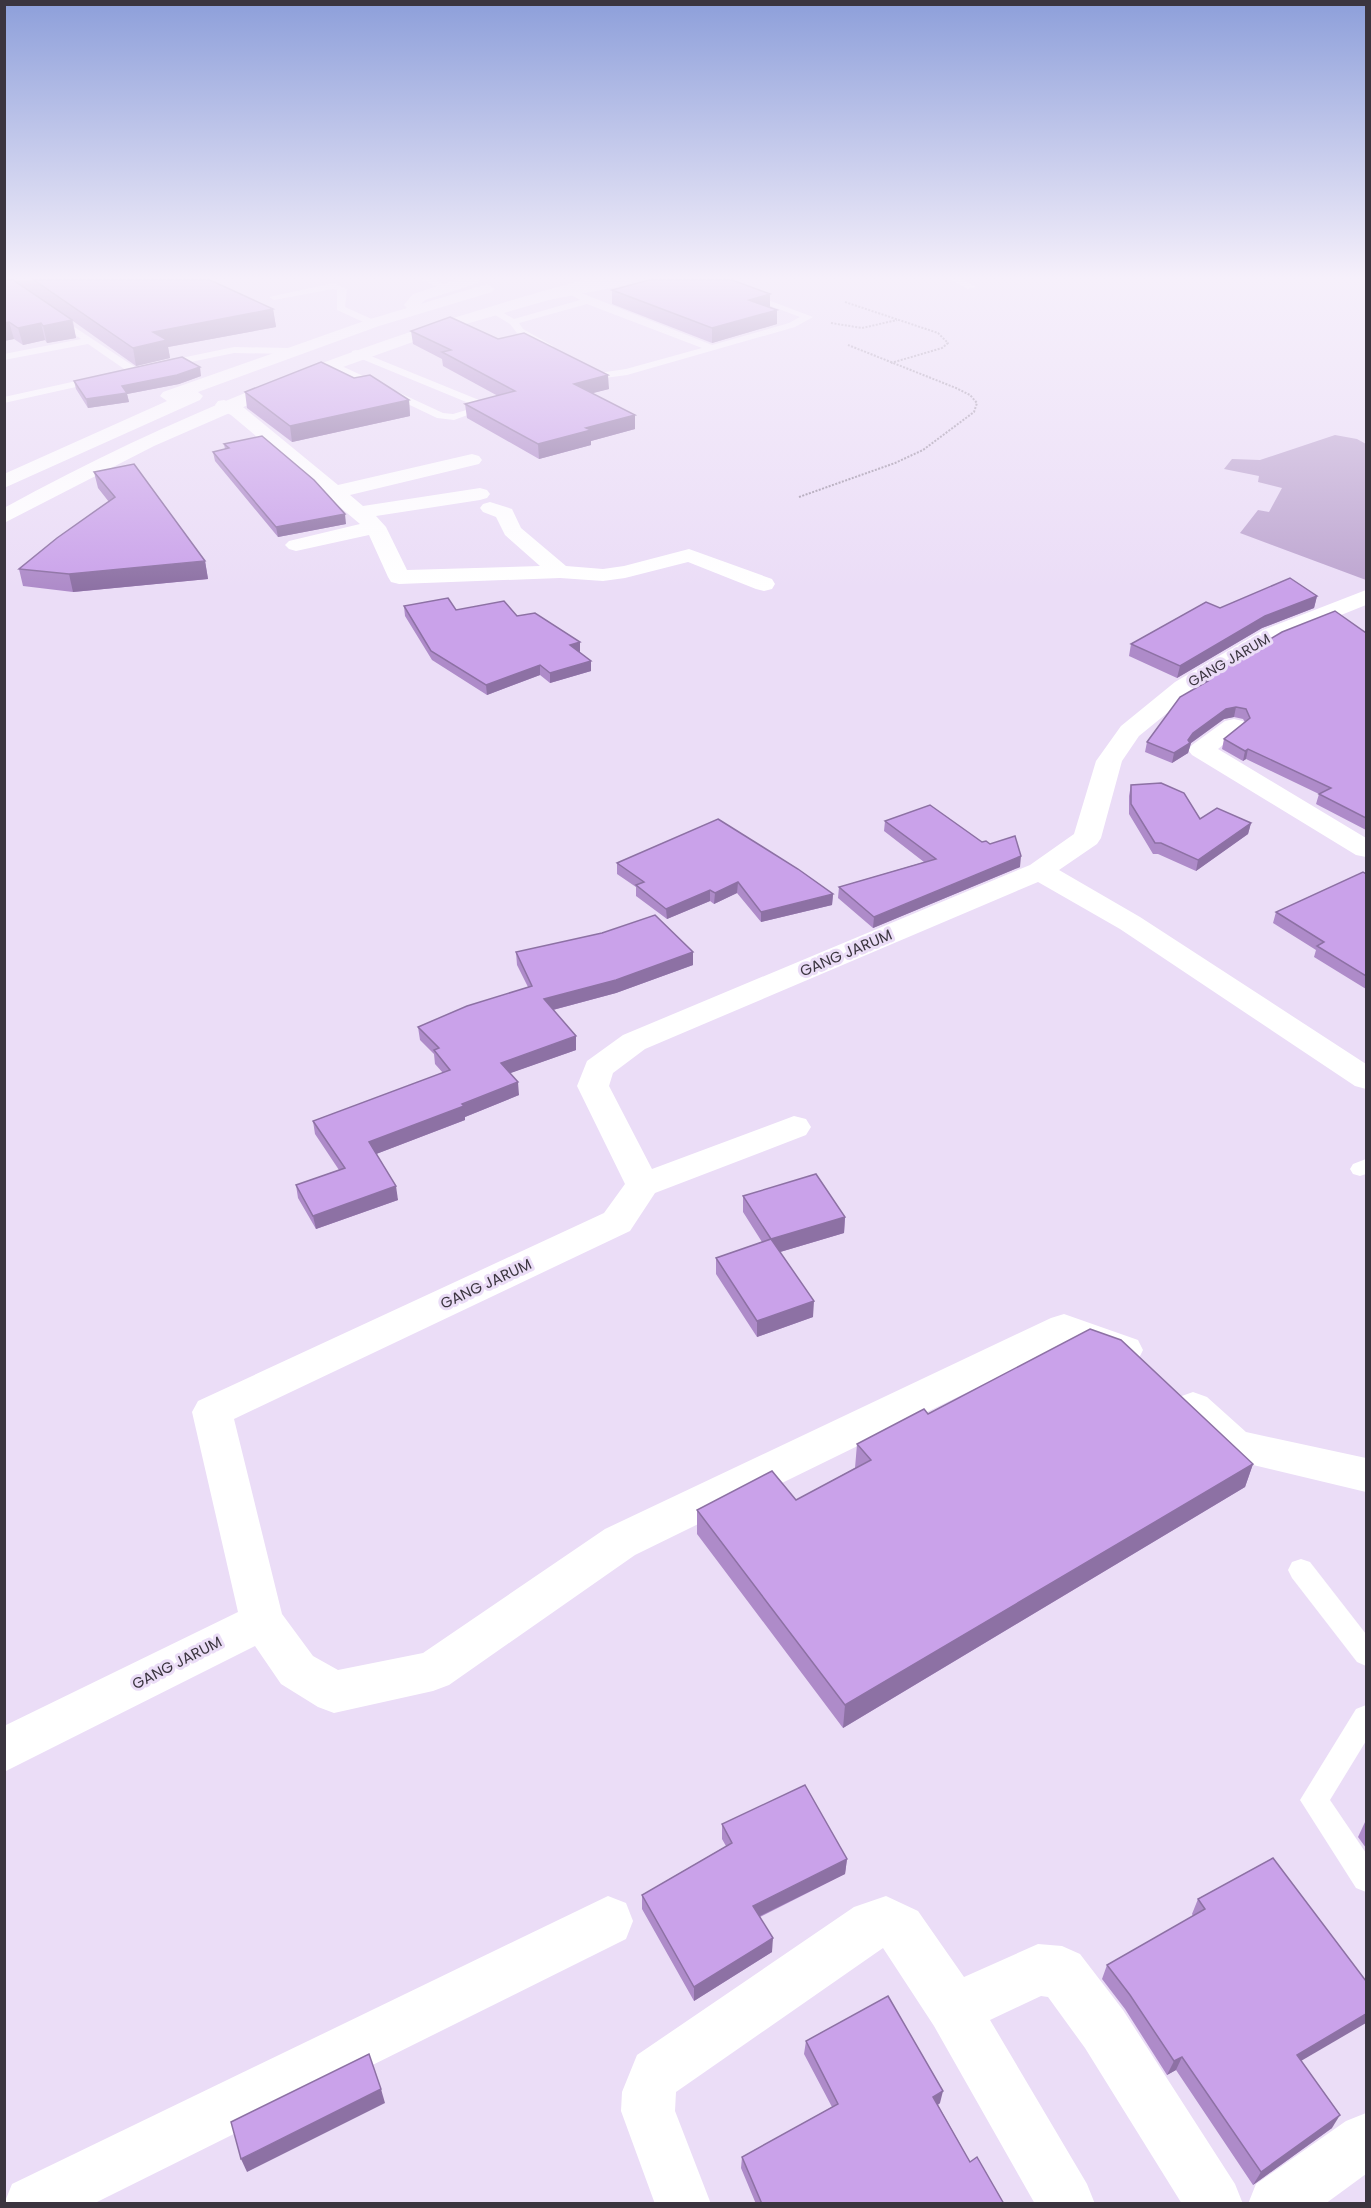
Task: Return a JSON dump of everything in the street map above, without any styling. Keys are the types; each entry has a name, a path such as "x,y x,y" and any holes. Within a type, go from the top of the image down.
{"main road":[{"path":"4,468 115,414 201,383"},
{"path":"4,482 52,458 224,383"},
{"path":"4,504 85,462 189,415 268,383"},
{"path":"4,517 108,461 224,405 280,383"},
{"path":"224,405 237,411 376,527 399,577 560,572 603,575 625,572 689,555 764,584"},
{"path":"336,492 472,460"},
{"path":"359,513 485,501 505,513 512,531 560,572"},
{"path":"296,545 376,527"},
{"name":"GANG JARUM","path":"4,1749 262,1621 212,1412 617,1222 643,1185 593,1086 598,1068 634,1042 1040,870 1087,838 1109,761 1130,731 1184,687 1271,635 1366,597"},
{"path":"1234,726 1201,750 1366,849"},
{"path":"1040,870 1130,923 1366,1079"},
{"path":"643,1185 794,1127"},
{"path":"262,1621 297,1670 334,1692 433,1671 620,1542 1064,1328 1133,1353 1234,1446 1366,1475"},
{"path":"32,2204 608,1921"},
{"path":"683,2204 648,2111 649,2092 656,2074 872,1925 886,1921 900,1929 953,2007 1066,2204"},
{"path":"953,2007 981,1998 1038,1970 1062,1972 1104,2029 1215,2204"},
{"path":"1276,2204 1366,2141"}],"lane":[{"path":"4,400 79,383"},
{"path":"370,383 441,416 454,417 479,409 475,402 429,383"},
{"path":"1301,1570 1366,1654"},
{"path":"1366,1718 1314,1800 1366,1878"}],"path":[{"path":"799,497 895,464 923,450 974,412 977,403 970,395 943,383"}],"shaded area":[{"path":"1335,435 1357,439 1366,444 1366,580 1240,533 1258,510 1269,512 1282,488 1258,482 1259,476 1224,469 1232,459 1260,460"}],"building":[{"path":"75,383 137,383 122,386 127,393 86,399"},
{"path":"268,383 383,383 409,400 290,426 245,392"},
{"path":"500,383 578,383 574,384 635,415 538,444 465,404 515,391"},
{"path":"262,436 314,480 345,514 276,527 213,452 229,448 224,444"},
{"path":"134,464 205,561 69,574 19,569 57,538 115,497 94,472"},
{"path":"1290,578 1317,596 1265,616 1180,666 1131,644 1206,602 1220,608"},
{"path":"448,598 456,610 504,601 517,616 535,613 580,642 570,645 591,661 550,673 540,665 486,685 431,651 404,606"},
{"path":"1335,611 1366,633 1366,818 1319,794 1331,788 1248,749 1245,751 1224,739 1250,718 1246,709 1236,707 1226,709 1193,733 1188,740 1190,743 1174,753 1147,742 1180,697 1208,681 1204,679 1282,632"},
{"path":"1161,783 1184,793 1200,819 1217,808 1251,823 1198,860 1161,843 1155,843 1131,804 1131,785"},
{"path":"930,805 982,842 986,841 990,844 1015,836 1021,856 874,917 839,887 936,859 885,821"},
{"path":"718,819 798,869 833,894 761,912 738,882 715,893 710,890 666,909 636,885 644,882 617,863"},
{"path":"1363,872 1366,874 1366,976 1317,946 1324,942 1276,912"},
{"path":"655,915 693,952 616,980 544,999 576,1036 501,1063 518,1082 462,1104 464,1106 369,1142 396,1186 313,1216 296,1185 345,1168 313,1121 450,1070 434,1050 439,1048 418,1027 467,1006 532,986 516,952 602,933"},
{"path":"816,1174 845,1217 771,1239 743,1196"},
{"path":"771,1239 814,1301 757,1321 716,1258"},
{"path":"1090,1329 1121,1340 1253,1464 845,1705 697,1510 772,1471 796,1500 871,1460 857,1444 924,1409 928,1414"},
{"path":"805,1785 847,1859 753,1906 773,1938 694,1987 642,1895 732,1843 722,1824"},
{"path":"1273,1858 1366,1981 1366,2014 1297,2055 1340,2115 1261,2172 1182,2057 1174,2061 1107,1965 1205,1909 1198,1899"},
{"path":"888,1996 943,2091 933,2097 970,2162 977,2157 1004,2204 762,2204 742,2157 838,2104 806,2041"},
{"path":"369,2054 381,2089 241,2159 231,2122"}]}
